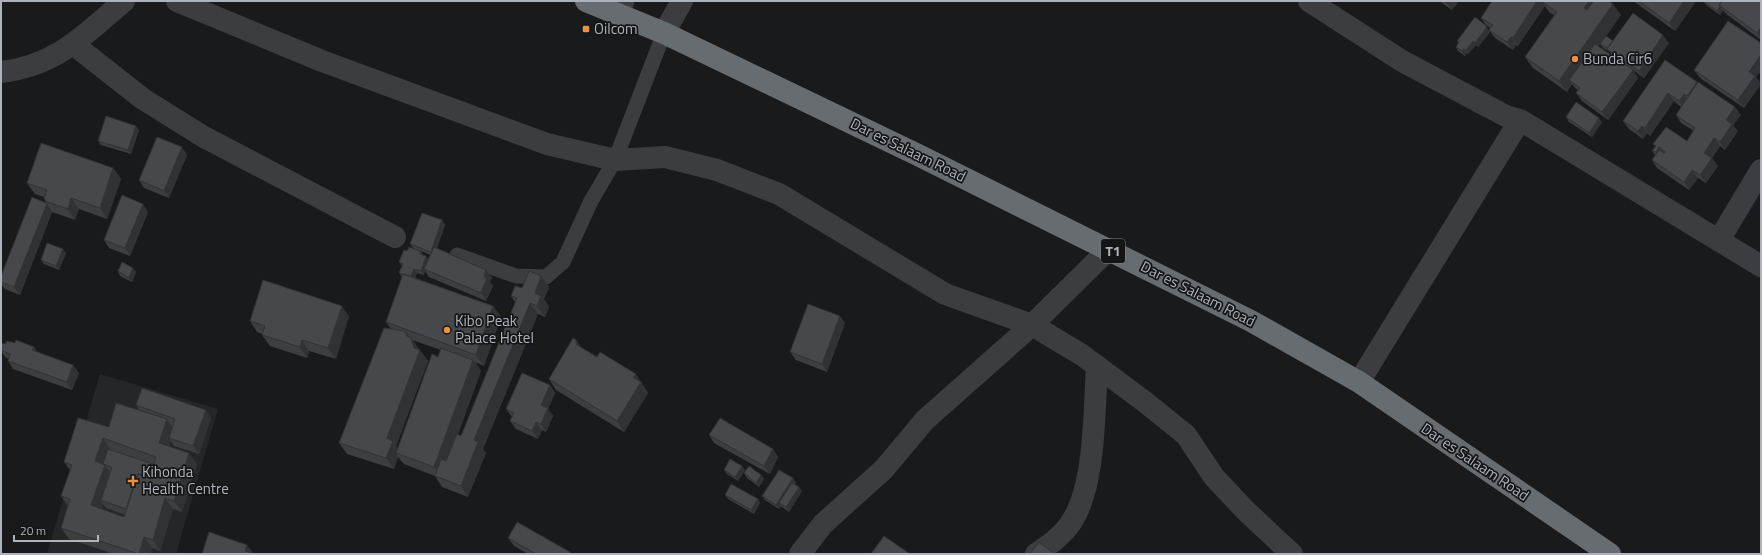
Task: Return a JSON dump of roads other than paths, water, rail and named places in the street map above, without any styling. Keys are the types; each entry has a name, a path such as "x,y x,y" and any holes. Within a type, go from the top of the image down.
{"highway":[{"name":"Dar es Salaam Road","path":"586,1 625,8 664,33 1109,249 1251,321 1359,382 1610,554"}],"street":[{"path":"1,72 37,65 51,59 73,44 124,1"},
{"path":"177,1 315,58 547,144 615,160 665,156 717,170 779,194 945,294 1032,325 1096,366 1145,402 1186,435 1214,477 1246,511 1292,554"},
{"path":"664,33 682,1"},
{"path":"1309,1 1402,61 1506,116 1520,120 1761,266"},
{"path":"73,44 143,99 204,136 395,236"},
{"path":"1359,382 1520,120"},
{"path":"1719,240 1761,170"},
{"path":"800,554 823,524 884,469 925,420 1032,325 1109,249"},
{"path":"1036,554 1057,538 1070,524 1082,501 1090,457 1096,366"}],"lane":[{"path":"457,255 516,276 546,277 563,262 591,201 615,160 664,33"}],"place":[{"name":"Oilcom","path":"586,29"},
{"name":"Bunda Cir6","path":"1575,59"},
{"name":"Kibo Peak Palace Hotel","path":"447,330"},
{"name":"Kihonda Health Centre","path":"133,481"}]}
